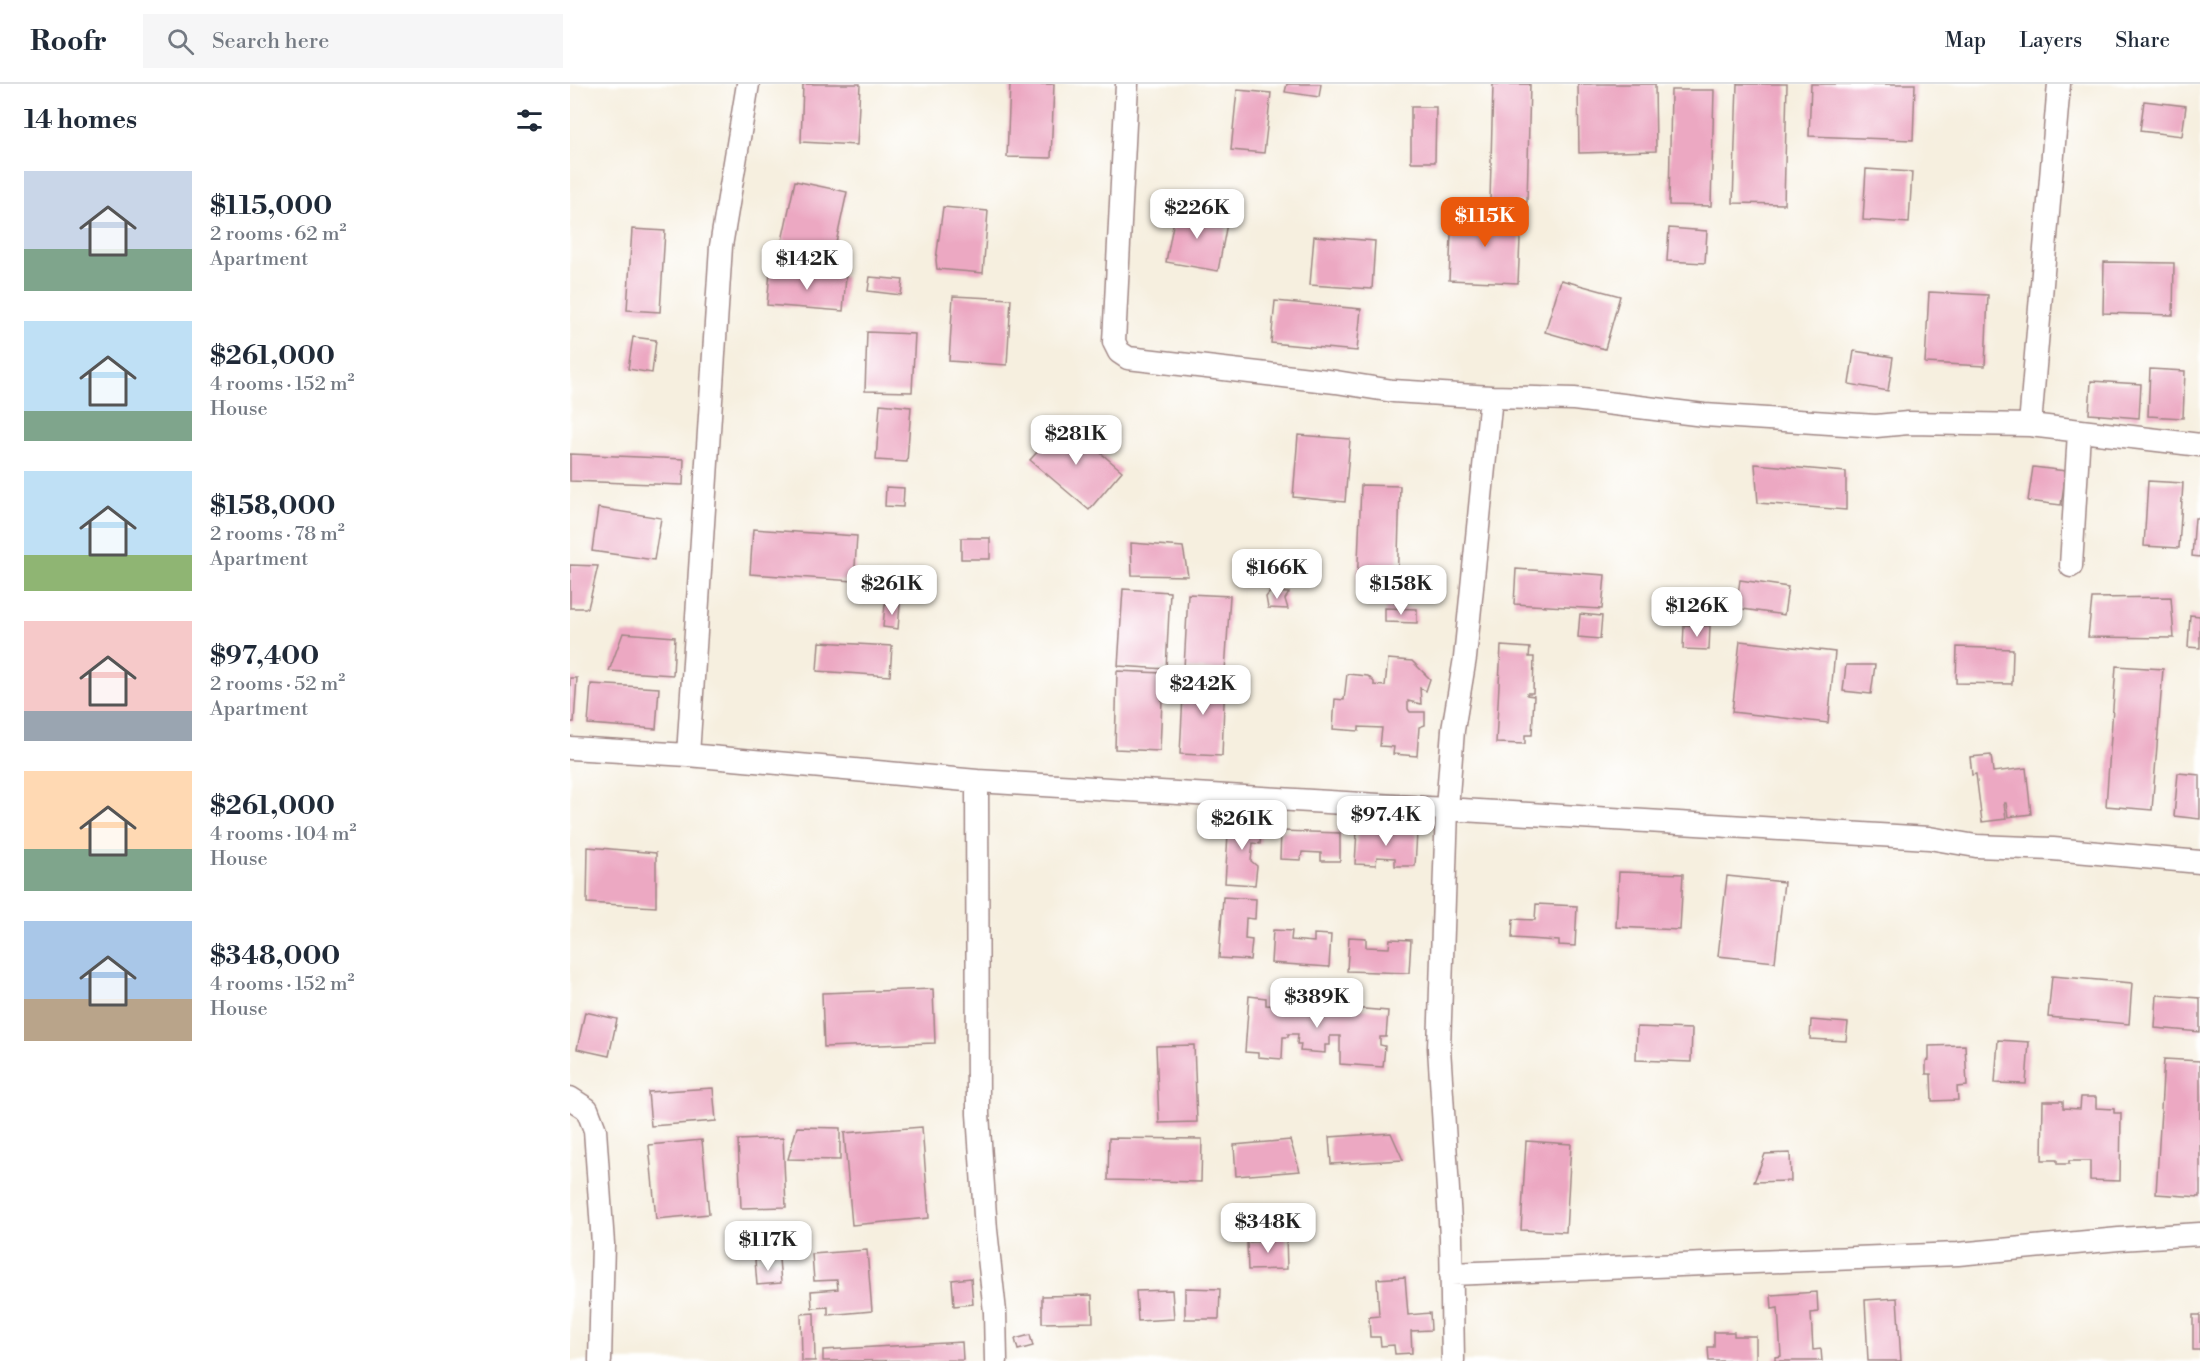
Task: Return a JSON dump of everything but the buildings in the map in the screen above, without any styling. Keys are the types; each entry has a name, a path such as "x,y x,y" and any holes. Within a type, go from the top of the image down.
{"street":[{"path":"688,754 721,246 748,84"},
{"path":"1127,84 1114,342 1119,352 1128,358 1336,382 1393,391 1574,399 1704,415 1876,426 1908,423 2030,425 2200,445"},
{"path":"2030,425 2059,84"},
{"path":"1453,1361 1451,1237 1439,1048 1448,809 1453,730 1466,658 1491,397"},
{"path":"2071,566 2079,432"},
{"path":"570,748 688,754 977,781 1929,838 1976,846 2053,849 2200,862"},
{"path":"977,781 978,1114 986,1230 995,1312 996,1361"},
{"path":"570,1098 587,1109 594,1130 603,1244 600,1361"},
{"path":"1451,1274 1958,1254 2200,1234"}]}
